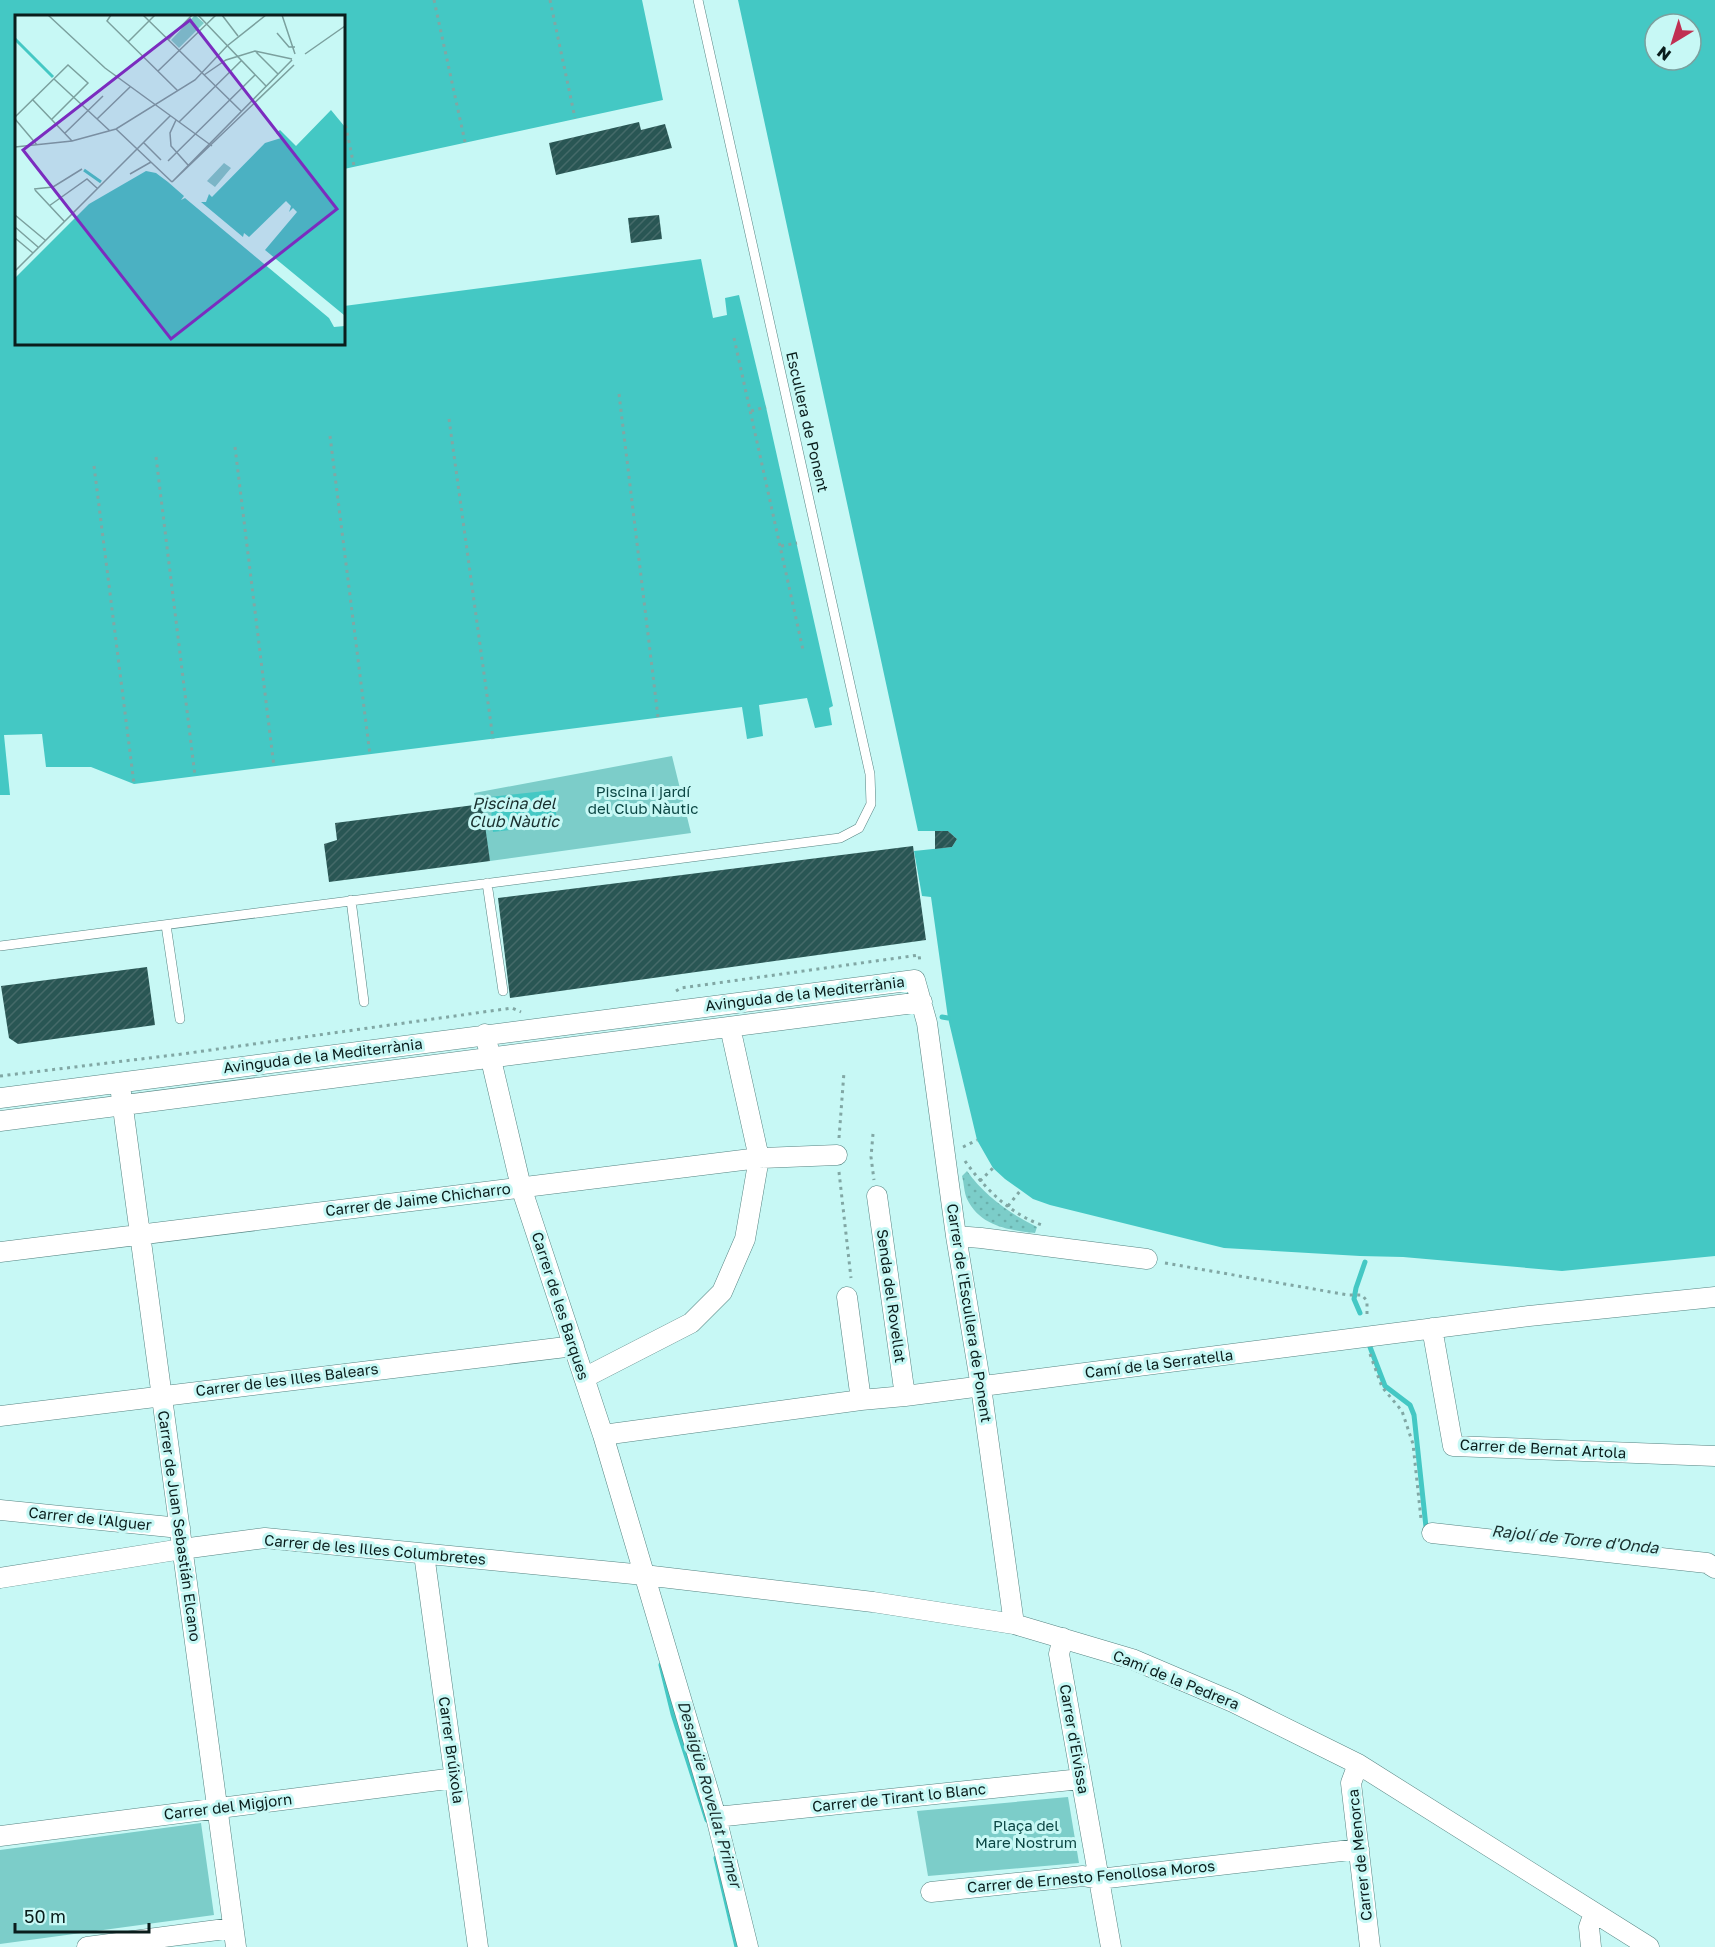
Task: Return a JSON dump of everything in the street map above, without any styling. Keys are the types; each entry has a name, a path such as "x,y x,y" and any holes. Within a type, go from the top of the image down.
{"street":[{"name":"Avinguda de la Mediterrània","path":"0,1098 915,980 922,1002 0,1121"},
{"name":"Carrer de l'Escullera de Ponent","path":"922,1002 927,1023 956,1236 981,1387 1014,1624"},
{"path":"585,1378 691,1323 722,1292 745,1239 759,1158 730,1027"},
{"name":"Carrer de les Barques","path":"485,1034 521,1187 603,1435 716,1817 748,1947"},
{"name":"Carrer de Juan Sebastián Elcano","path":"120,1083 235,1937"},
{"name":"Carrer de Jaime Chicharro","path":"0,1252 759,1158 837,1155"},
{"name":"Senda del Rovellat","path":"877,1196 905,1396"},
{"path":"956,1236 1147,1259"},
{"path":"847,1297 861,1400"},
{"name":"Camí de la Serratella","path":"603,1435 1432,1328 1715,1297"},
{"name":"Carrer de Bernat Artola","path":"1432,1328 1453,1446 1715,1456"},
{"name":"Carrer de les Illes Balears","path":"0,1416 574,1346"},
{"name":"Carrer de l'Alguer","path":"0,1510 180,1528"},
{"path":"1432,1533 1707,1563 1715,1568"},
{"name":"Carrer de les Illes Columbretes","path":"0,1578 265,1538 644,1575"},
{"name":"Carrer Brúixola","path":"424,1554 478,1947"},
{"name":"Camí de la Pedrera","path":"644,1575 873,1602 1014,1624 1132,1659 1233,1702 1358,1764 1649,1947"},
{"name":"Carrer d'Eivissa","path":"1063,1638 1059,1654 1111,1947"},
{"name":"Carrer de Menorca","path":"1358,1764 1351,1783 1370,1947"},
{"name":"Carrer del Migjorn","path":"0,1836 455,1778"},
{"name":"Carrer de Tirant lo Blanc","path":"716,1817 1081,1779"},
{"name":"Carrer de Ernesto Fenollosa Moros","path":"931,1892 1083,1876 1099,1879 1359,1849"},
{"path":"1591,1947 1589,1927 1594,1913"},
{"path":"87,1947 235,1937"}],"lane":[{"name":"Escullera de Ponent","path":"487,883 840,838 859,828 871,804 870,774 698,0"},
{"path":"0,946 487,883 503,992"},
{"path":"351,900 364,1002"},
{"path":"166,925 180,1019"}],"path":[{"path":"434,0 465,142"},
{"path":"550,0 575,118"},
{"path":"345,123 354,166"},
{"path":"734,338 803,650"},
{"path":"619,394 658,717"},
{"path":"751,411 766,407"},
{"path":"449,419 493,739"},
{"path":"330,436 370,755"},
{"path":"235,447 274,767"},
{"path":"156,457 195,776"},
{"path":"94,466 134,784"},
{"path":"781,546 797,543"},
{"path":"844,1072 837,1155 853,1295 847,1297"},
{"path":"873,1134 871,1157 877,1196"},
{"path":"957,1143 959,1149 977,1140"},
{"path":"962,1155 980,1181 1008,1206 1028,1219 1048,1227"},
{"path":"980,1181 993,1168"},
{"path":"1008,1206 1020,1191"},
{"path":"1147,1259 1348,1295 1362,1295 1367,1301 1368,1348 1382,1387 1402,1411 1406,1422 1413,1444 1422,1527 1432,1533"}],"green space":[{"name":"Piscina i jardí del Club Nàutic","path":"672,756 691,833 490,861 474,793"},
{"path":"967,1171 998,1203 1037,1227 1035,1233 1005,1228 979,1215 966,1196 962,1176"},
{"name":"Plaça del Mare Nostrum","path":"1068,1797 1079,1863 928,1876 917,1811"},
{"path":"201,1823 214,1915 0,1944 0,1850"}],"water":[{"path":"0,0 642,0 663,100 345,169 345,15 15,15 15,345 345,345 345,306 701,259 713,318 727,315 725,298 739,295 833,706 829,708 832,725 815,728 807,698 759,705 763,736 747,739 742,707 134,784 91,767 46,767 42,734 4,735 10,795 0,795"},
{"path":"738,0 1715,0 1715,1256 1562,1271 1403,1257 1224,1248 1033,1199 993,1168 977,1140 948,1018 931,897 922,896 914,851 952,847 957,839 948,831 918,831"},
{"name":"Piscina del Club Nàutic","path":"554,790 557,824 493,832 490,797"}],"building":[{"path":"639,122 641,130 665,124 672,148 556,175 549,143"},
{"path":"659,215 662,239 631,243 628,218"},
{"path":"482,804 490,861 329,882 324,844 337,840 335,823"},
{"path":"935,831 948,831 957,839 952,847 935,849"},
{"path":"913,846 926,940 510,998 498,898"},
{"path":"147,967 155,1025 18,1044 9,1038 1,986"}],"waterway":[{"path":"942,1017 948,1018"},
{"path":"1360,1313 1354,1299 1365,1262"},
{"name":"Rajolí de Torre d'Onda","path":"1370,1347 1385,1386 1410,1405 1414,1415 1426,1527"},
{"name":"Desaigüe Rovellat Primer","path":"661,1665 673,1714 707,1820"},
{"name":"Desaigüe Rovellat Primer","path":"716,1858 737,1947"}]}
